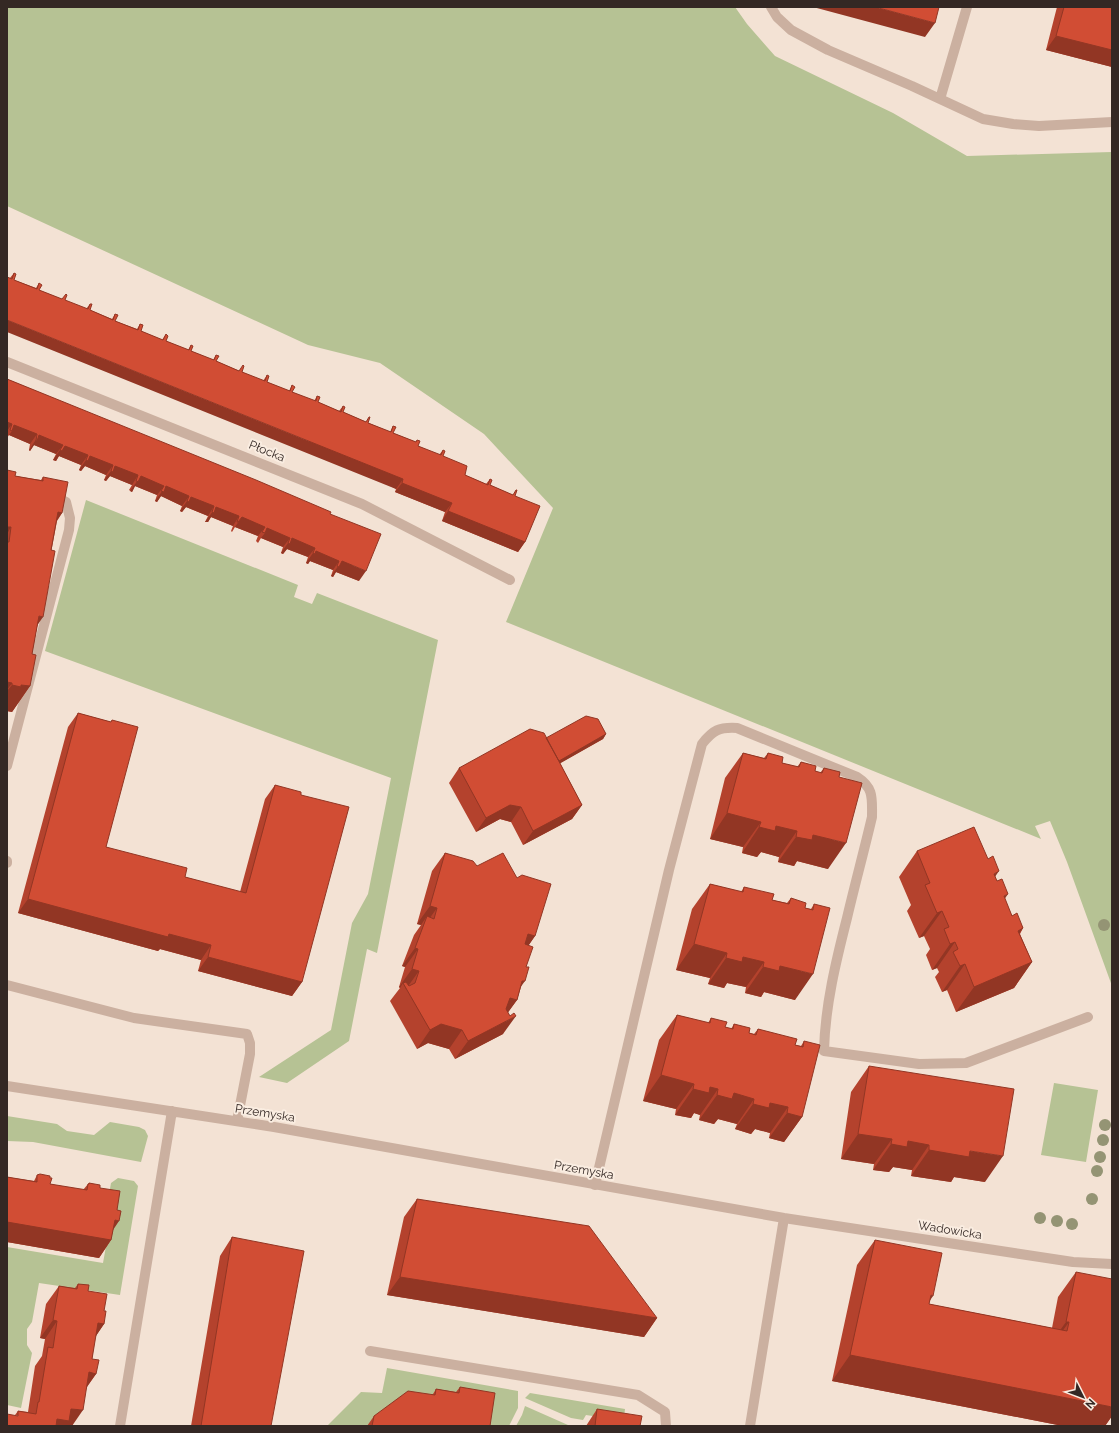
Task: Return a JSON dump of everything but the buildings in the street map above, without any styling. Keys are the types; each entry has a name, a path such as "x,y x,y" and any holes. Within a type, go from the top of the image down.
{"street":[{"path":"771,7 777,17 791,30 828,50 983,119 1013,124 1040,126 1112,122"},
{"path":"940,99 967,7"},
{"name":"Płocka","path":"7,362 362,504 510,580"},
{"path":"7,766 69,530 70,518 66,502 56,496 42,492"},
{"path":"595,1185 669,870 702,744 709,735 718,729 724,727 737,728 857,776 866,782 872,796 872,817 838,951 824,1035 824,1051 919,1064 966,1063 1088,1017"},
{"path":"7,985 134,1018 248,1034 250,1054 237,1121"},
{"name":"Przemyska","path":"7,1086 237,1121 784,1218"},
{"path":"120,1426 172,1111"},
{"path":"750,1426 784,1218"},
{"name":"Wadowicka","path":"784,1218 1073,1262 1112,1264"},
{"path":"370,1351 638,1395 665,1412 666,1426"}],"green space":[{"path":"7,7 735,7 747,24 775,56 893,113 967,156 1112,152 1112,986 1067,862 1050,821 1035,826 1041,839 506,622 553,508 484,434 380,363 308,345 7,206"},
{"path":"86,500 298,585 294,597 312,604 317,593 438,640 377,953 367,949 349,1041 287,1083 259,1077 331,1030 352,923 368,894 391,778 45,651"},
{"path":"1054,1083 1098,1090 1086,1162 1041,1155"},
{"path":"7,1116 57,1124 67,1131 94,1135 110,1122 139,1127 145,1130 148,1136 141,1162 33,1142 7,1141"},
{"path":"118,1178 134,1181 138,1186 120,1295 39,1283 32,1322 27,1329 27,1345 32,1353 21,1408 7,1405 7,1247 103,1263 113,1207 107,1206 111,1183"},
{"path":"387,1368 518,1391 518,1408 509,1426 327,1426 361,1392 382,1393"},
{"path":"530,1393 625,1409 623,1426 619,1420 586,1415 583,1420 571,1418 525,1398"},
{"path":"525,1406 568,1425 568,1426 516,1426"}]}
